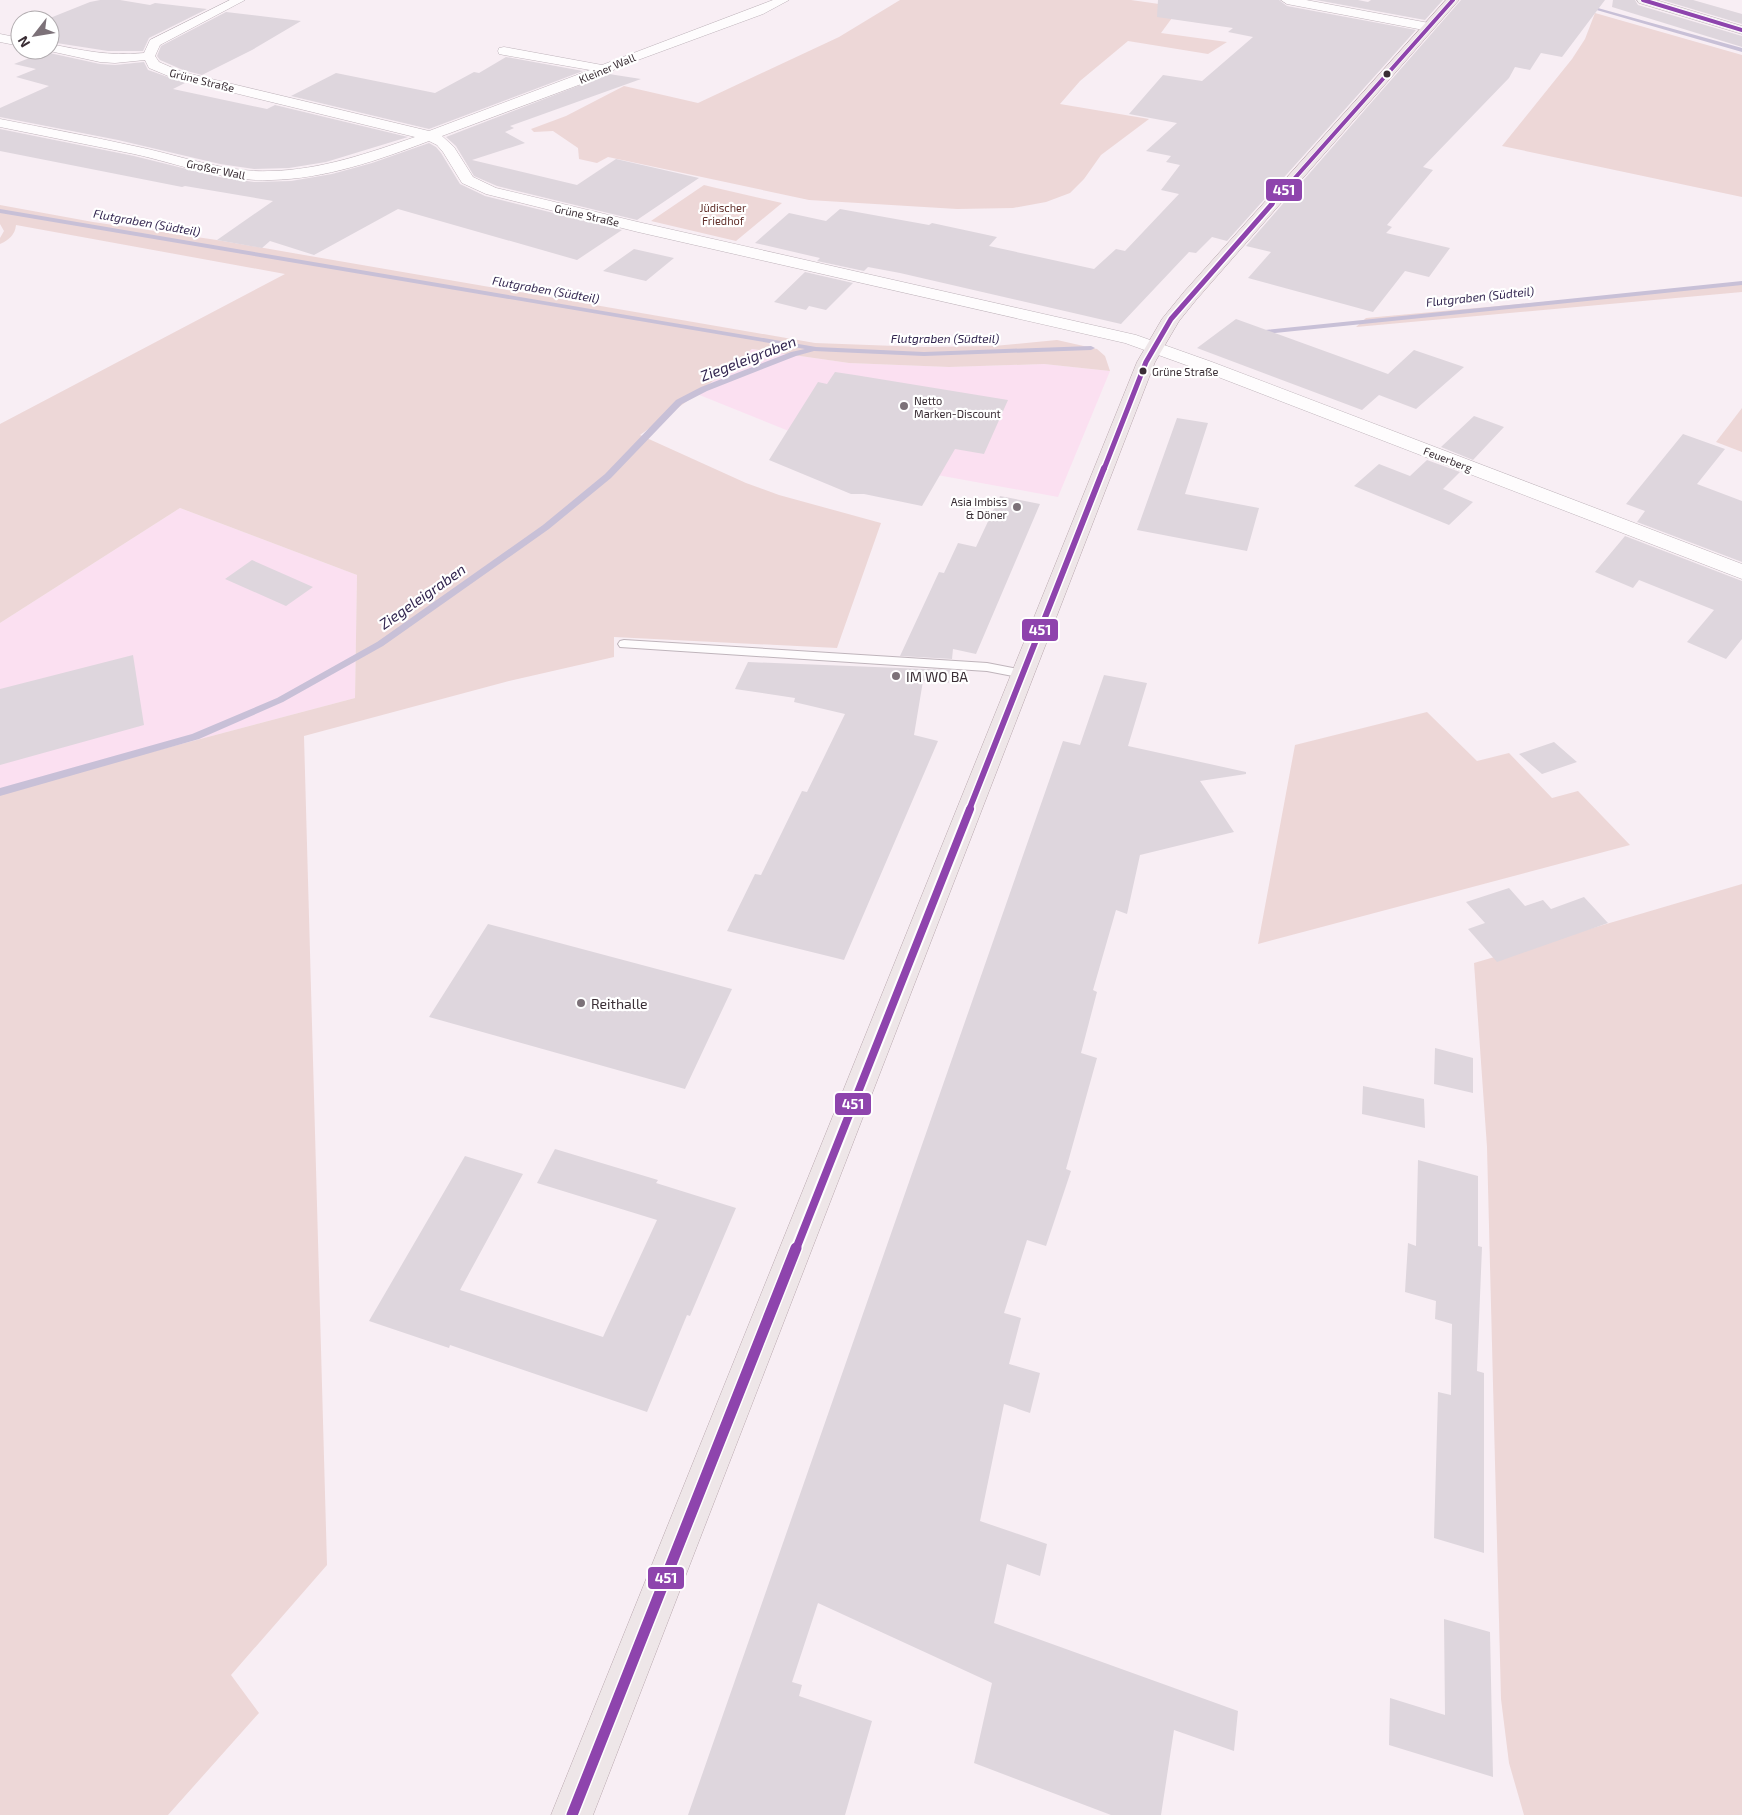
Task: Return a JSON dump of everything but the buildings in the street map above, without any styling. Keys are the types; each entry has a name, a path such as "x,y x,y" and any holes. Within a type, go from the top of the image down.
{"main road":[{"path":"572,1815 1153,348 1171,319 1190,296 1453,0"}],"street":[{"path":"60,50 100,58 115,59 149,56 156,43 165,37 238,0"},
{"name":"Kleiner Wall","path":"430,136 622,61 759,11 783,0"},
{"path":"1287,0 1429,27"},
{"path":"1643,0 1742,30"},
{"path":"504,51 604,69"},
{"name":"Grüne Straße","path":"149,56 154,64 178,75 372,120 430,136 442,142 449,150 467,180 491,191 648,229 1130,339 1153,348"},
{"name":"Großer Wall","path":"0,123 134,150 239,175 252,176 290,175 329,168 430,136"},
{"name":"Feuerberg","path":"1153,348 1206,366 1742,572"}],"lane":[{"path":"624,644 987,667 1023,674"}],"shaded area":[{"path":"752,349 849,363 949,367 1044,364 1110,371 1058,497 866,462 697,394"},
{"path":"180,508 357,575 355,698 0,792 0,623"}],"green space":[{"path":"900,0 1131,0 1180,7 1161,33 1227,42 1208,54 1128,41 1080,81 1060,104 1149,119 1101,155 1084,179 1070,193 1046,202 1013,208 957,209 809,200 608,157 597,163 579,159 578,148 553,131 534,132 531,129 566,116 624,86 698,103 839,37"},
{"path":"1595,13 1742,55 1742,197 1502,146 1572,59 1585,39"},
{"name":"Jüdischer Friedhof","path":"704,185 782,203 736,241 651,221"},
{"path":"0,205 93,222 217,240 815,343 923,347 994,346 1057,340 1097,349 1105,356 1110,371 1044,364 949,367 849,363 752,349 697,394 640,435 746,483 779,495 881,523 837,648 614,637 614,657 509,681 304,736 327,1565 231,1675 259,1713 168,1815 0,1815 0,792 355,698 357,575 180,508 0,623 0,424 285,274 16,225 11,237 0,244 0,238 4,231 0,224"},
{"path":"1742,284 1742,292 1356,327 1366,318"},
{"path":"1742,408 1742,452 1716,442"},
{"path":"1427,712 1477,761 1509,753 1552,798 1578,791 1630,845 1258,944 1295,745"},
{"path":"1742,884 1742,1815 1524,1815 1509,1763 1501,1699 1487,1147 1474,963"}],"waterway":[{"path":"1564,0 1742,50"},
{"name":"Flutgraben (Südteil)","path":"0,211 816,349 924,354 1091,348"},
{"name":"Flutgraben (Südteil)","path":"1256,333 1742,283"},
{"name":"Ziegeleigraben","path":"0,792 195,737 280,700 380,644 546,527 608,476 679,402 704,389 794,354 811,350"}],"transit line":[{"name":"451","path":"572,1815 1146,362 1171,319 1190,296 1453,0"},
{"name":"451","path":"1643,0 1742,30"}],"place":[{"name":"Grüne Straße","path":"1143,371"},
{"name":"Netto Marken-Discount","path":"904,406"},
{"name":"Asia Imbiss & Döner","path":"1017,507"},
{"name":"IM WO BA","path":"896,676"},
{"name":"Reithalle","path":"581,1003"}]}
